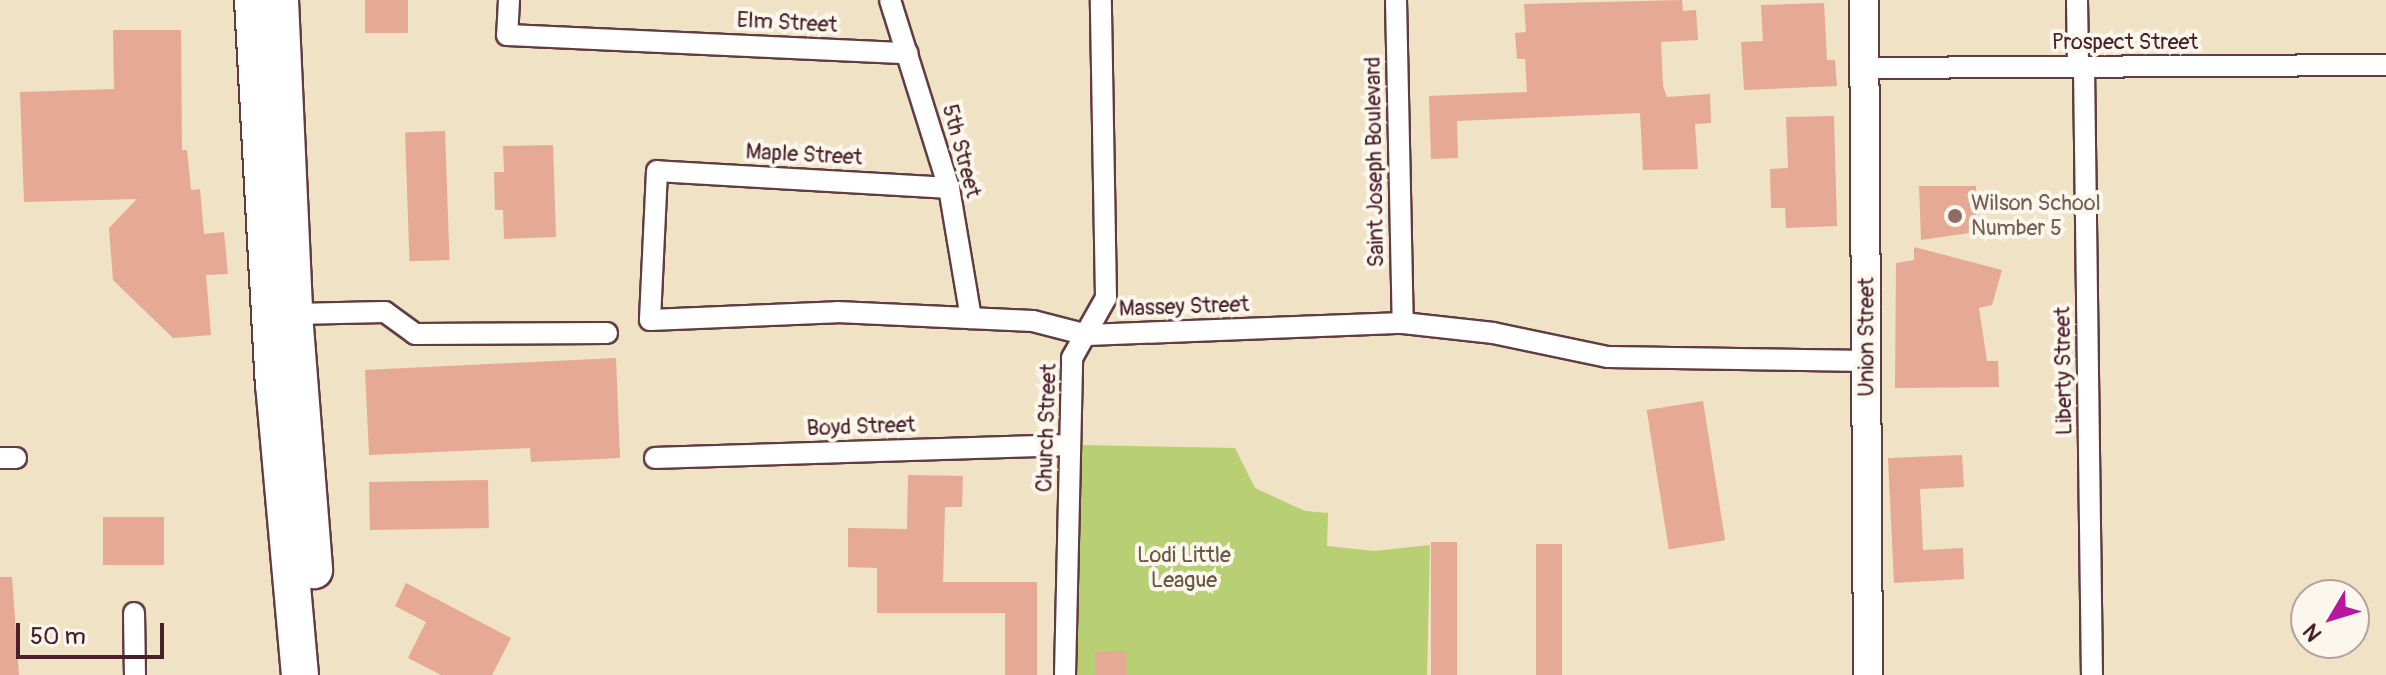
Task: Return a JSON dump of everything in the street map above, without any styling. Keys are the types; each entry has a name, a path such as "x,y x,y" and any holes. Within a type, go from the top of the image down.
{"highway":[{"path":"253,0 274,384 300,675"},
{"path":"280,0 294,314 324,675"}],"street":[{"name":"Elm Street","path":"509,0 507,35 908,53"},
{"name":"5th Street","path":"890,0 949,188 971,318"},
{"name":"Church Street","path":"1065,675 1072,358 1106,298 1101,0"},
{"name":"Saint Joseph Boulevard","path":"1396,0 1403,323"},
{"name":"Union Street","path":"1864,0 1868,675"},
{"name":"Liberty Street","path":"2077,0 2081,67 2092,675"},
{"name":"Prospect Street","path":"1864,68 2386,65"},
{"name":"Massey Street","path":"657,171 650,320 837,312 1033,321 1087,335 1403,323 1493,333 1608,357 1868,361"},
{"name":"Maple Street","path":"657,171 949,188"},
{"path":"294,314 385,312 415,334 607,333"},
{"name":"Boyd Street","path":"655,458 1069,445"},
{"path":"134,613 135,675"}],"green space":[{"name":"Lodi Little League","path":"1080,445 1235,448 1255,488 1305,511 1328,513 1327,546 1374,551 1430,545 1427,675 1077,675"}],"building":[{"path":"365,0 408,0 408,33 365,33"},
{"path":"1682,0 1683,11 1696,10 1698,40 1661,42 1663,86 1667,97 1710,94 1711,123 1695,124 1698,169 1643,170 1640,113 1457,121 1458,158 1431,159 1429,96 1527,92 1525,59 1517,59 1515,33 1526,32 1524,4"},
{"path":"1824,3 1827,60 1835,60 1837,86 1744,90 1741,42 1763,41 1761,5"},
{"path":"113,30 181,30 182,150 187,150 191,190 200,189 204,234 224,232 228,274 206,275 211,335 173,338 113,280 109,228 137,199 24,202 20,92 114,89"},
{"path":"1834,116 1837,226 1786,228 1785,208 1771,208 1770,169 1788,168 1786,117"},
{"path":"445,131 450,260 410,261 405,132"},
{"path":"553,145 556,237 504,239 503,210 495,210 494,172 504,172 503,146"},
{"path":"1919,186 1976,186 1976,232 1921,240"},
{"path":"1914,247 2002,270 1992,305 1979,308 1987,361 1998,361 1999,387 1895,388 1896,263 1914,260"},
{"path":"616,358 620,458 531,462 530,448 369,455 365,370"},
{"path":"1703,401 1725,540 1669,549 1647,410"},
{"path":"1962,455 1964,487 1920,489 1923,550 1963,548 1964,579 1894,583 1888,458"},
{"path":"908,475 963,476 962,507 945,507 943,582 1037,582 1037,675 1005,675 1005,613 877,613 877,568 848,567 848,528 907,529"},
{"path":"488,480 489,528 370,530 369,482"},
{"path":"103,517 164,517 164,565 103,565"},
{"path":"1431,542 1457,542 1457,675 1431,675"},
{"path":"1536,544 1562,544 1562,675 1536,675"},
{"path":"0,577 12,577 19,675 0,675"},
{"path":"406,583 511,638 492,675 441,675 408,658 426,622 395,606"},
{"path":"1126,651 1127,675 1096,675 1095,652"}],"place":[{"name":"Wilson School Number 5","path":"1955,216"}]}
